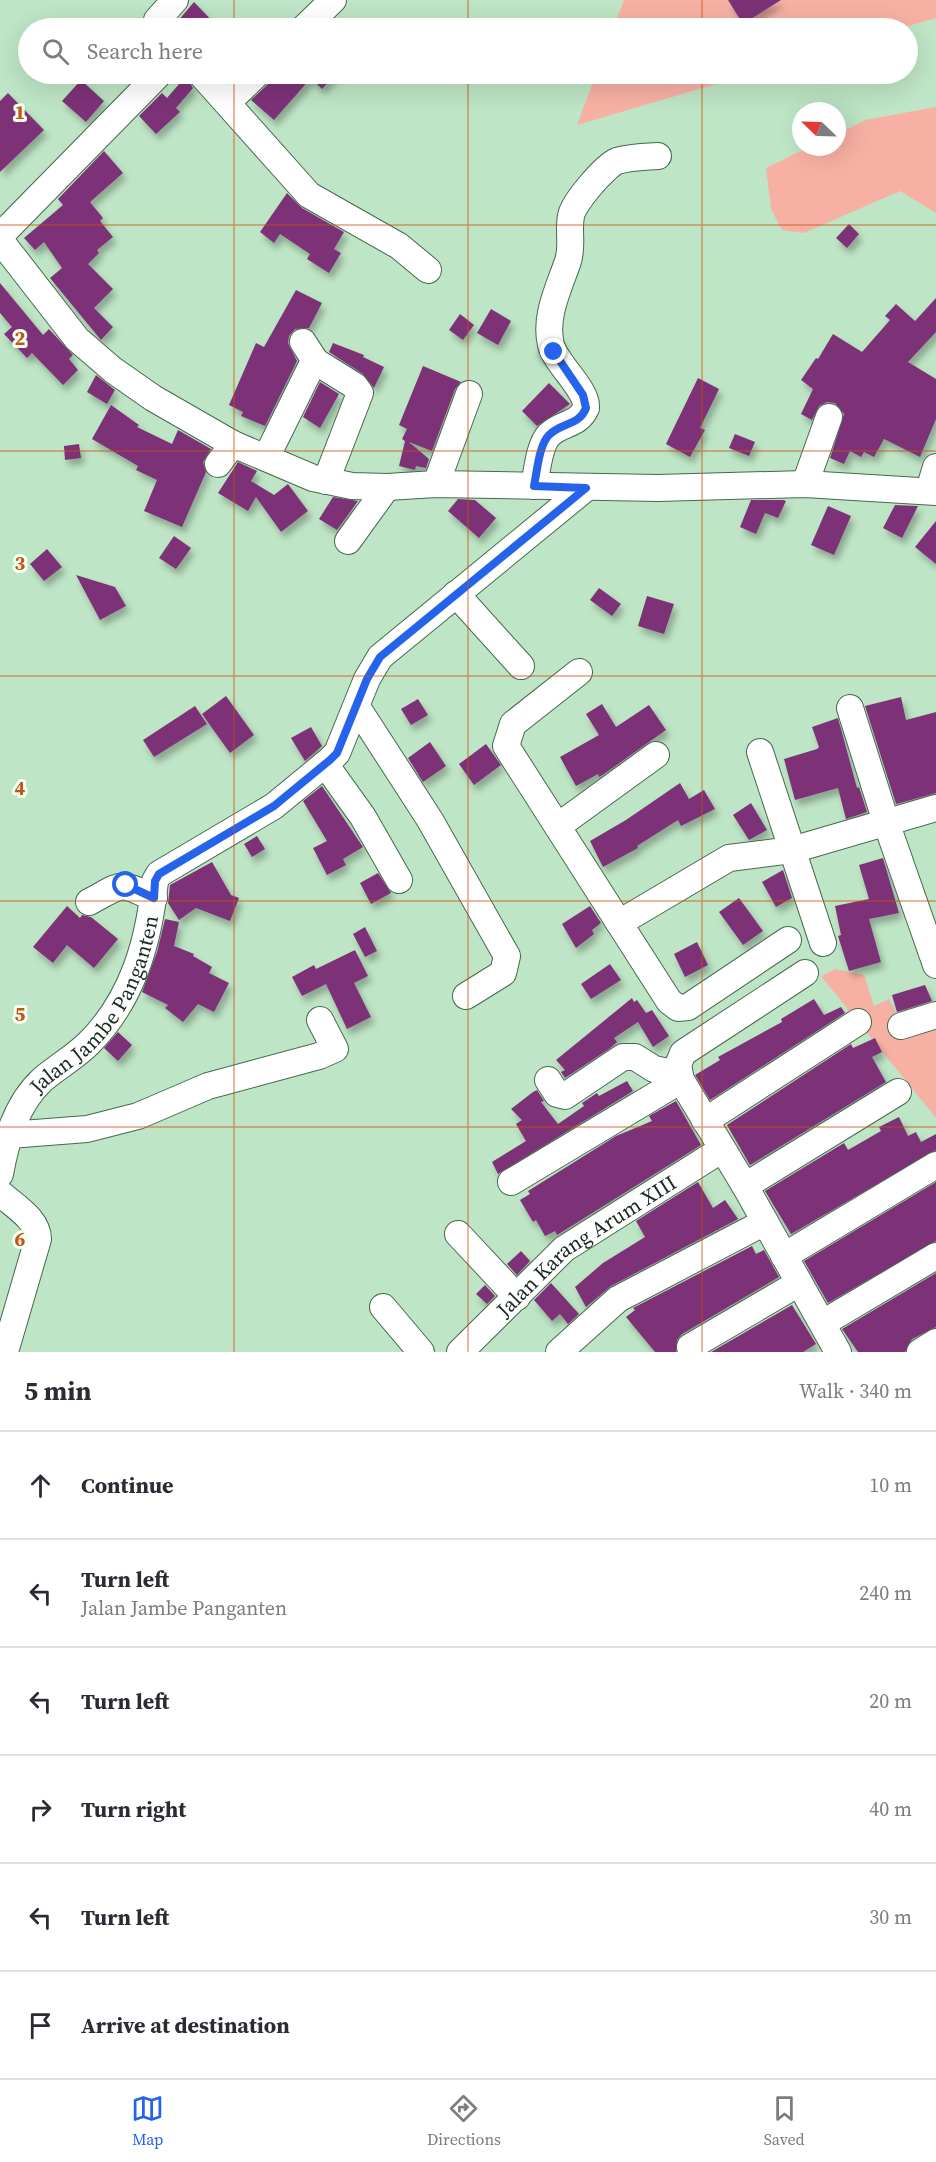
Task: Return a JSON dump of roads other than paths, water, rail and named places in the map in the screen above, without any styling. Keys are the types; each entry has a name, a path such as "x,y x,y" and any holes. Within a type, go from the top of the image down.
{"street":[{"path":"159,18 176,0"},
{"path":"314,18 333,0"},
{"path":"0,236 149,84"},
{"path":"211,84 309,195 399,246 428,270"},
{"path":"228,102 247,84"},
{"path":"534,486 546,440 552,433 581,418 586,408 583,395 556,356 549,336 551,310 570,251 572,213 604,170 611,165 618,161 658,156"},
{"path":"0,240 77,339 226,454 266,458 320,479 352,486 387,487 436,484 586,488 934,483"},
{"path":"266,458 309,352 355,386 360,393 320,479"},
{"path":"436,484 469,394"},
{"path":"320,479 346,403"},
{"path":"805,484 829,417"},
{"path":"348,541 387,487"},
{"name":"Jalan Jambe Panganten","path":"0,1174 9,1134 26,1098 42,1081 89,1042 122,998 141,961 154,898 155,881 159,874 274,806 330,759 357,707 367,679 380,657 586,488"},
{"path":"456,594 521,666"},
{"path":"579,672 513,724 506,746 669,1001 678,1008 688,1007 788,940"},
{"path":"357,707 430,820 507,956 503,974 466,996"},
{"path":"850,708 886,822 936,965"},
{"path":"760,752 823,943"},
{"path":"558,826 656,755"},
{"path":"330,759 399,880"},
{"path":"619,923 729,858 792,850 936,808"},
{"path":"90,902 121,885 132,887 154,898"},
{"path":"805,973 683,1053 678,1065 680,1077 721,1150 745,1186 822,1323 833,1350"},
{"path":"901,1026 936,1015"},
{"path":"9,1134 87,1129 138,1116 208,1086 319,1056 335,1049 320,1020"},
{"path":"705,1121 858,1022"},
{"path":"548,1080 557,1094 565,1096 629,1056 654,1069 680,1077"},
{"path":"511,1182 680,1077"},
{"path":"745,1186 898,1092"},
{"name":"Jalan Karang Arum XIII","path":"460,1352 564,1250 721,1150"},
{"path":"784,1256 936,1165"},
{"path":"0,1193 33,1222 38,1230 38,1239 3,1349"},
{"path":"559,1352 618,1299 765,1222"},
{"path":"458,1234 517,1297"},
{"path":"822,1323 936,1256"},
{"path":"690,1347 799,1283"},
{"path":"383,1307 421,1352"},
{"path":"920,1352 936,1342"}]}
